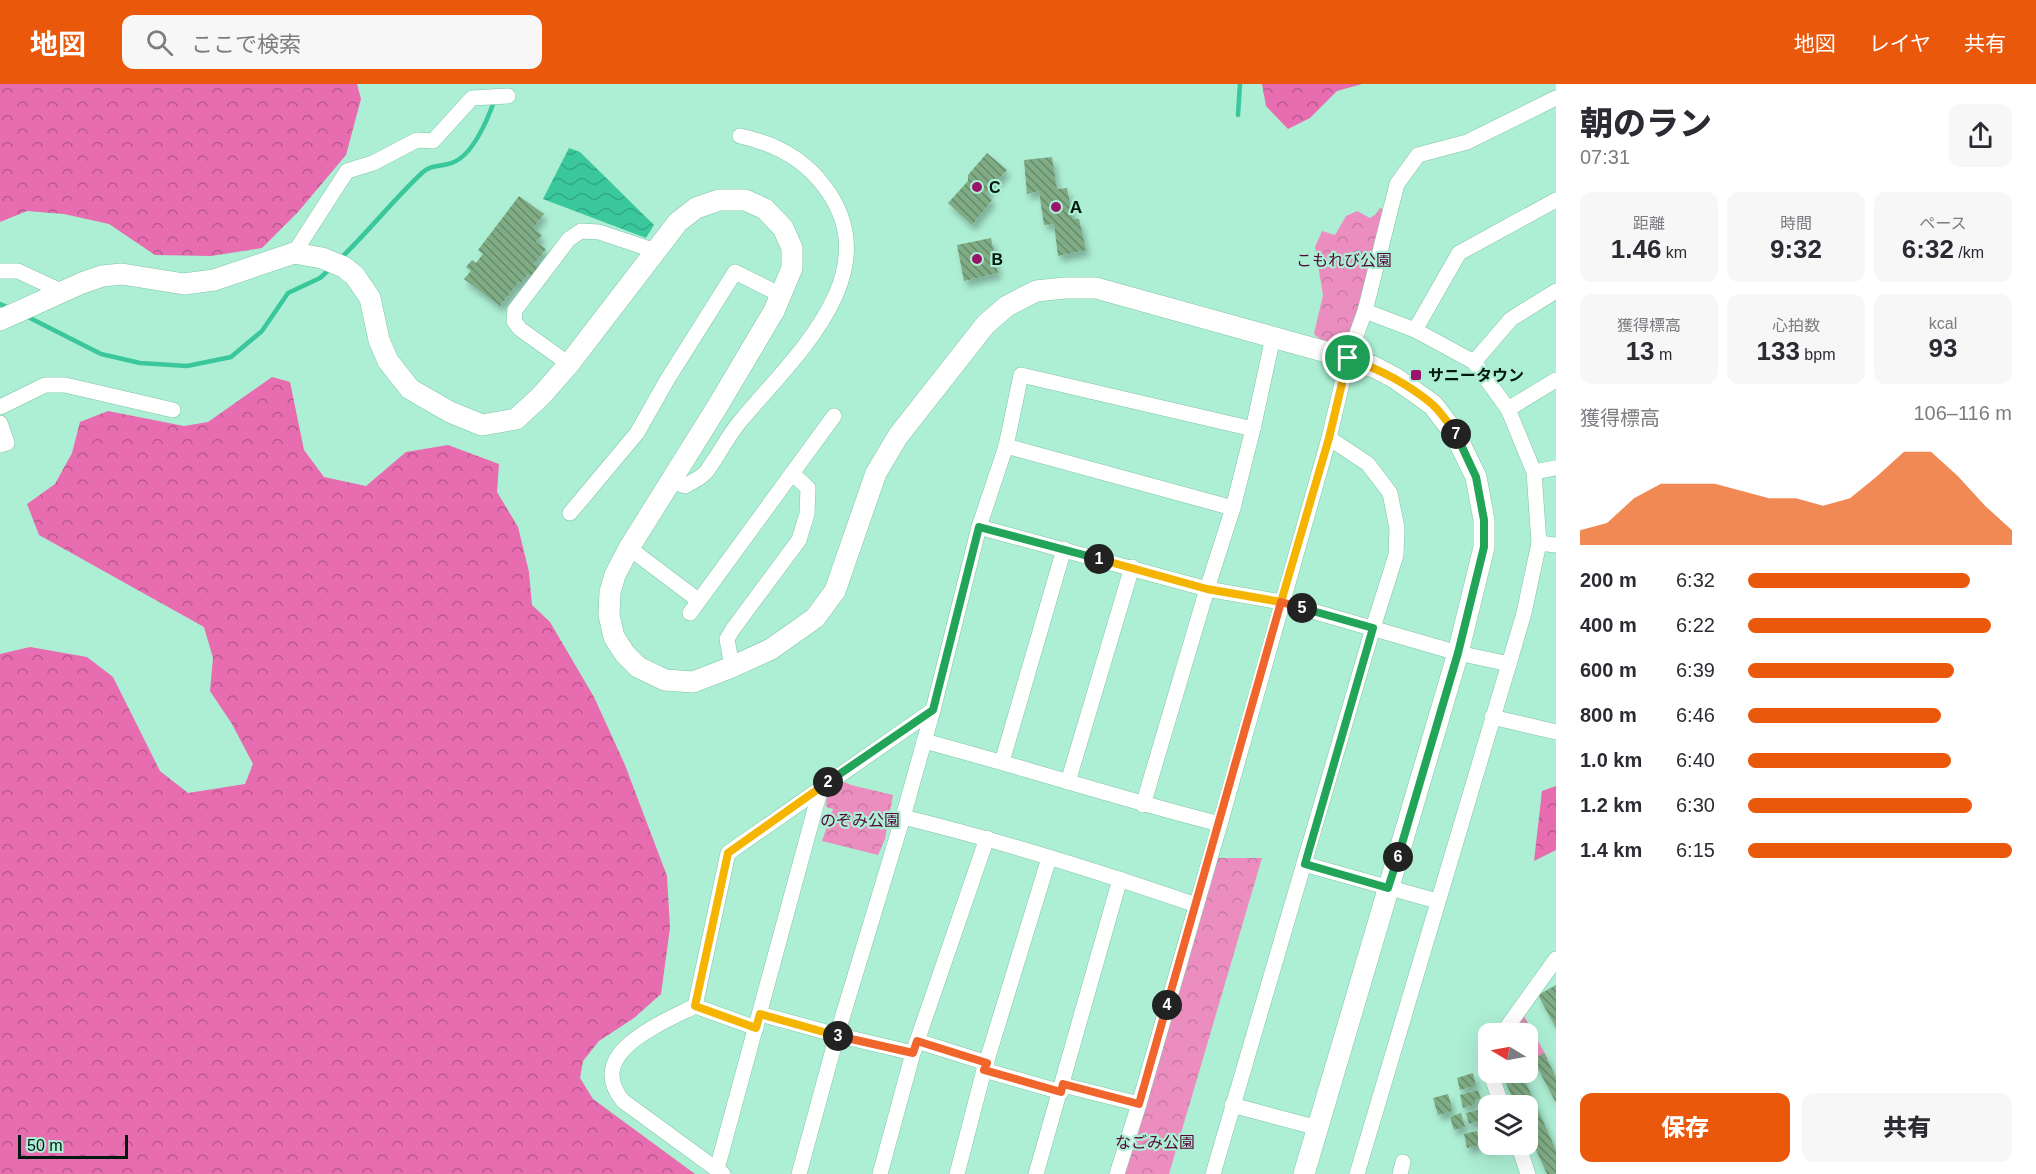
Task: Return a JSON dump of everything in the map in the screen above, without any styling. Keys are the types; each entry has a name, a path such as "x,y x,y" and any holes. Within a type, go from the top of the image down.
{"street":[{"path":"294,253 347,171 373,163 417,140 433,141 478,93 507,96"},
{"path":"1117,1174 1220,824 1329,438 1348,358 1365,311 1397,184 1418,155 1467,142 1556,98"},
{"path":"671,481 685,486 705,474 741,420 793,362 820,327 835,301 844,271 843,224 830,193 813,171 777,146 740,136"},
{"path":"0,320 102,276 122,274 184,284 214,280 294,253 335,263 355,276 370,298 379,340 388,361 410,389 450,412 482,425 516,419 541,396 569,364 678,222 696,208 718,200 745,200 765,208 783,228 792,248 792,268 774,310 629,548 615,574 610,592 609,615 614,637 625,654 638,667 665,680 693,682 732,667 771,648 815,618 835,591 876,473 898,436 986,324 1007,306 1036,291 1096,288 1348,358 1374,367 1395,378 1433,405 1455,434 1476,477 1484,520 1484,547 1458,653 1304,1174"},
{"path":"1415,330 1459,253 1556,200"},
{"path":"569,364 520,329 514,321 515,310 568,239 581,231 599,232 657,251"},
{"path":"0,271 18,271 63,292"},
{"path":"570,513 637,433 667,380 735,272 781,295"},
{"path":"1474,362 1511,319 1556,291"},
{"path":"1357,1174 1524,613 1539,543 1534,472 1508,409 1474,362 1415,330 1365,311"},
{"path":"1143,805 1233,508 1273,337"},
{"path":"799,1174 837,1035 933,710 979,527 1006,446 1021,375 1253,429"},
{"path":"1508,409 1556,380"},
{"path":"0,407 45,385 65,385 173,410"},
{"path":"690,613 834,416"},
{"path":"0,423 2,447"},
{"path":"1213,1174 1396,555 1397,528 1389,493 1368,464 1329,438"},
{"path":"1006,446 1233,508"},
{"path":"1534,472 1556,468"},
{"path":"732,667 727,639 799,540 807,514 808,488 792,473"},
{"path":"979,527 1207,589 1281,602 1458,653 1509,664"},
{"path":"1539,543 1556,545"},
{"path":"629,548 698,600"},
{"path":"1002,762 1064,549"},
{"path":"1068,782 1132,567"},
{"path":"695,1006 728,853 933,710"},
{"path":"1492,717 1556,732"},
{"path":"924,741 1143,805 1220,824"},
{"path":"821,787 758,1021 720,1171 623,1101 615,1091 612,1079 615,1060 638,1036 695,1006 758,1021 915,1047 1062,1088 1139,1104"},
{"path":"903,817 987,838 1196,905"},
{"path":"880,1174 915,1047 987,838"},
{"path":"957,1174 986,1067 1049,858"},
{"path":"1305,864 1437,901"},
{"path":"1036,1174 1120,879"},
{"path":"1510,1023 1556,959"},
{"path":"1232,1105 1318,1128"},
{"path":"1522,1155 1528,1174"}],"green space":[{"path":"0,84 357,84 361,99 346,155 298,212 262,248 211,256 155,255 109,224 64,214 27,211 0,222"},
{"path":"1262,84 1362,84 1337,91 1310,118 1288,129 1266,106"},
{"name":"こもれび公園","path":"1380,208 1383,209 1350,341 1340,345 1327,343 1314,334 1323,295 1315,247 1322,231 1335,235 1346,216 1357,211 1370,218"},
{"path":"272,377 290,382 304,450 324,477 366,486 406,452 448,445 499,464 497,492 518,527 529,572 532,605 550,622 594,697 625,765 667,876 670,928 661,994 634,1018 599,1041 583,1061 580,1078 593,1099 695,1174 0,1174 0,654 30,647 87,657 113,677 160,771 188,793 245,784 253,764 232,724 210,691 213,658 204,627 39,535 27,504 55,484 72,453 80,422 108,411 184,426 208,422"},
{"name":"のぞみ公園","path":"840,780 851,785 893,795 885,839 878,855 822,841 833,809 826,807 827,793"},
{"path":"1556,786 1556,850 1534,861 1542,791"},
{"name":"なごみ公園","path":"1217,858 1262,858 1169,1174 1123,1174"},
{"path":"1523,1014 1528,1023 1518,1023"},
{"path":"1538,1041 1548,1059 1538,1065"}],"water":[{"path":"569,148 580,152 654,225 646,238 543,199"}],"building":[{"name":"C","path":"987,153 1007,170 986,193 992,200 972,225 948,203 968,181 968,175"},
{"name":"Ａ","path":"1052,157 1057,189 1067,188 1073,219 1079,219 1086,250 1058,256 1054,224 1044,225 1039,191 1027,194 1024,160"},
{"path":"519,196 544,214 533,228 542,235 536,242 546,249 534,264 542,269 534,279 528,274 500,306 464,279 471,271 466,267 472,260 476,263 483,254 478,250"},
{"name":"Ｂ","path":"991,238 998,273 964,281 957,245"},
{"path":"1556,985 1556,1028 1538,995"},
{"path":"1544,1053 1556,1077 1556,1103 1538,1069 1538,1056"},
{"path":"1473,1073 1476,1086 1460,1090 1457,1078"},
{"path":"1506,1083 1526,1083 1531,1095 1511,1095"},
{"path":"1478,1090 1480,1095 1478,1100 1475,1100 1476,1104 1463,1108 1460,1095"},
{"path":"1448,1094 1453,1111 1438,1115 1433,1098"},
{"path":"1478,1110 1478,1121 1469,1124 1466,1113"},
{"path":"1538,1110 1556,1150 1556,1174 1547,1174 1538,1154"},
{"path":"1461,1113 1465,1127 1454,1130 1450,1117"},
{"path":"1477,1131 1478,1145 1467,1148 1464,1134"}],"waterway":[{"path":"1238,115 1240,84"},
{"path":"340,259 423,172 454,162 467,152 484,126 494,101"},
{"path":"28,317 101,354 140,363 187,366 231,357 262,331 288,293 320,278 332,267"},
{"path":"0,304 7,307"}],"place":[{"name":"C","path":"977,187"},
{"name":"Ａ","path":"1056,207"},
{"name":"Ｂ","path":"977,259"},
{"name":"サニータウン","path":"1416,375"}],"route":[{"path":"1348,358 1329,438 1281,602 1207,589 979,527 933,710 728,853 695,1006 756,1028 760,1014 913,1053 917,1041 987,1063 984,1070 1061,1092 1063,1084 1139,1104 1281,602 1373,628 1305,864 1388,888 1458,653 1484,547 1484,520 1476,477 1455,434 1433,405 1395,378 1374,367 1348,358"}]}
